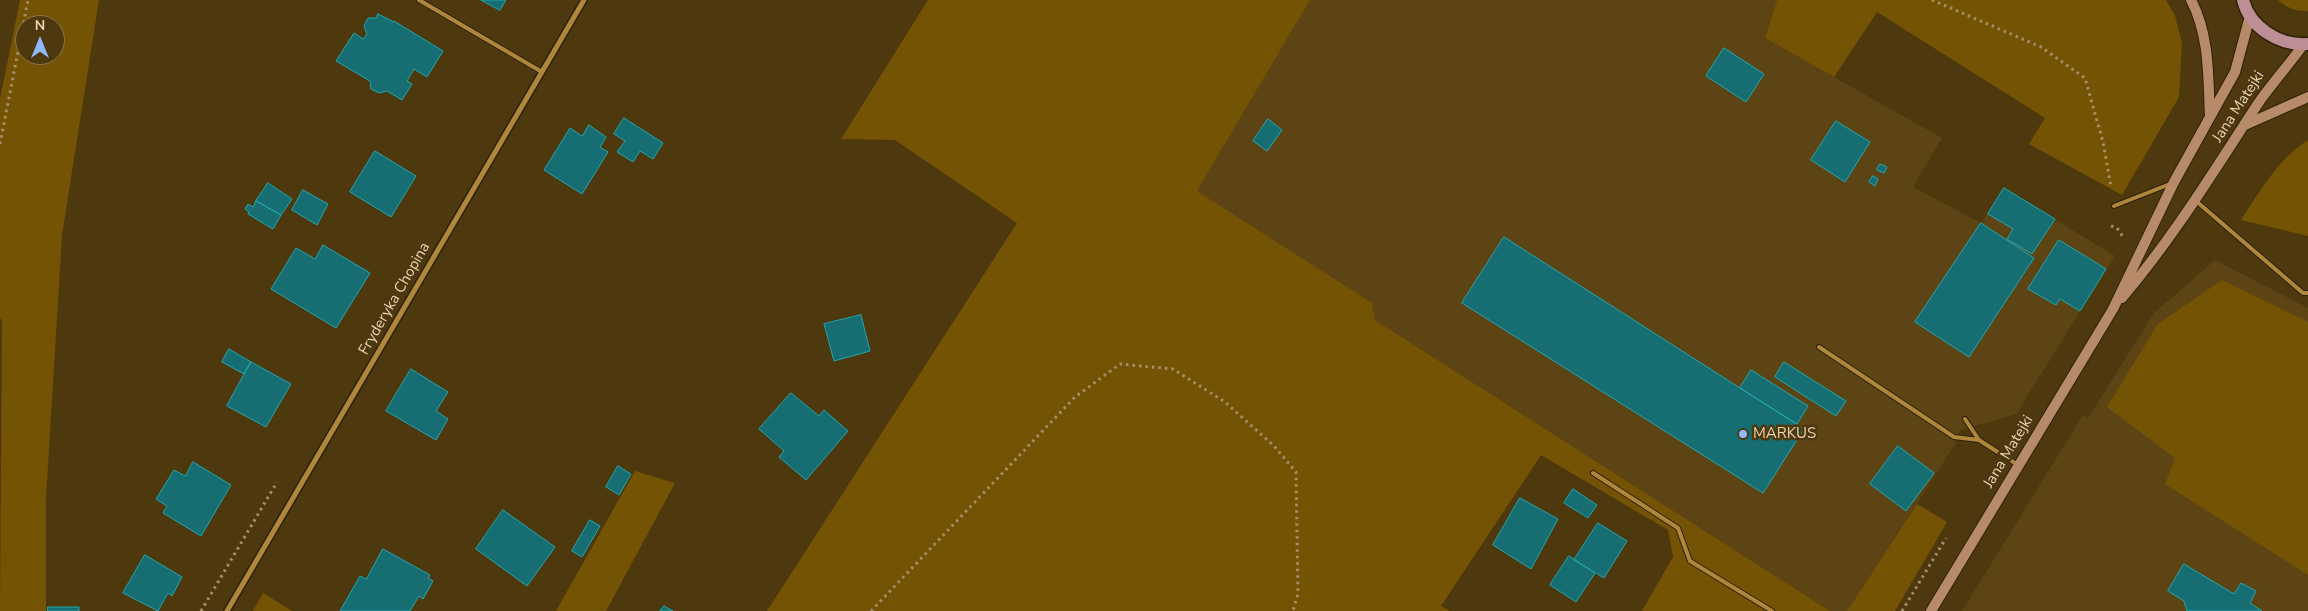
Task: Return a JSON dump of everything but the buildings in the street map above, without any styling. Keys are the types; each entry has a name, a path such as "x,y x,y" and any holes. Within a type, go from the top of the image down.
{"main road":[{"path":"2243,0 2250,16 2273,37 2283,41 2306,44"}],"street":[{"name":"Fryderyka Chopina","path":"227,611 584,0"},
{"path":"2191,0 2202,28 2206,47 2210,117"},
{"name":"Jana Matejki","path":"1930,611 2113,309 2174,182 2235,72 2250,16"},
{"name":"Jana Matejki","path":"2113,309 2145,272 2196,201 2280,73 2306,44"},
{"path":"2245,125 2308,96"}],"lane":[{"path":"419,0 542,72"},
{"path":"2114,206 2174,182"},
{"path":"2196,201 2303,293 2308,293"},
{"path":"1819,346 1954,437 1979,440"},
{"path":"1965,419 1979,440 2018,465"},
{"path":"1594,473 1678,528 1690,561 1772,611"}],"path":[{"path":"0,144 28,0"},
{"path":"1932,0 2040,47 2085,78 2103,142 2114,206 2104,222 2117,228 2123,237 2123,242"},
{"path":"871,611 1075,397 1120,364 1173,369 1225,402 1274,446 1296,472 1298,594 1293,611"}],"shaded area":[{"path":"20,0 99,0 62,235 46,499 46,611 0,611 2,321 0,318 0,99 15,25 15,65 65,65 65,15 17,15"},
{"path":"928,0 1310,0 1197,191 1372,303 1375,320 1830,611 1642,611 1673,557 1668,530 1541,455 1441,606 1450,611 767,611 1017,223 895,140 841,139"},
{"path":"1310,0 1777,0 1765,38 1942,138 1913,187 1981,223 2004,188 2115,256 2016,414 1959,431 1954,446 1847,611 1830,611 1375,320 1371,303 1197,191"},
{"path":"1777,0 2166,0 2175,16 2182,43 2179,97 2122,195 2029,144 2045,118 1877,12 1834,77 1765,38"},
{"path":"2278,0 2308,0 2308,11 2292,8"},
{"path":"2308,140 2308,236 2241,220 2279,165"},
{"path":"2215,260 2308,308 2308,611 1962,611 2083,415 2088,418 2154,313"},
{"path":"2222,280 2308,322 2308,575 2165,484 2175,458 2107,407 2158,324"},
{"path":"635,471 675,483 606,611 556,611"},
{"path":"1917,504 1947,522 1895,611 1847,611"},
{"path":"263,593 292,611 253,611"}],"place":[{"name":"MARKUS","path":"1743,434"}]}
